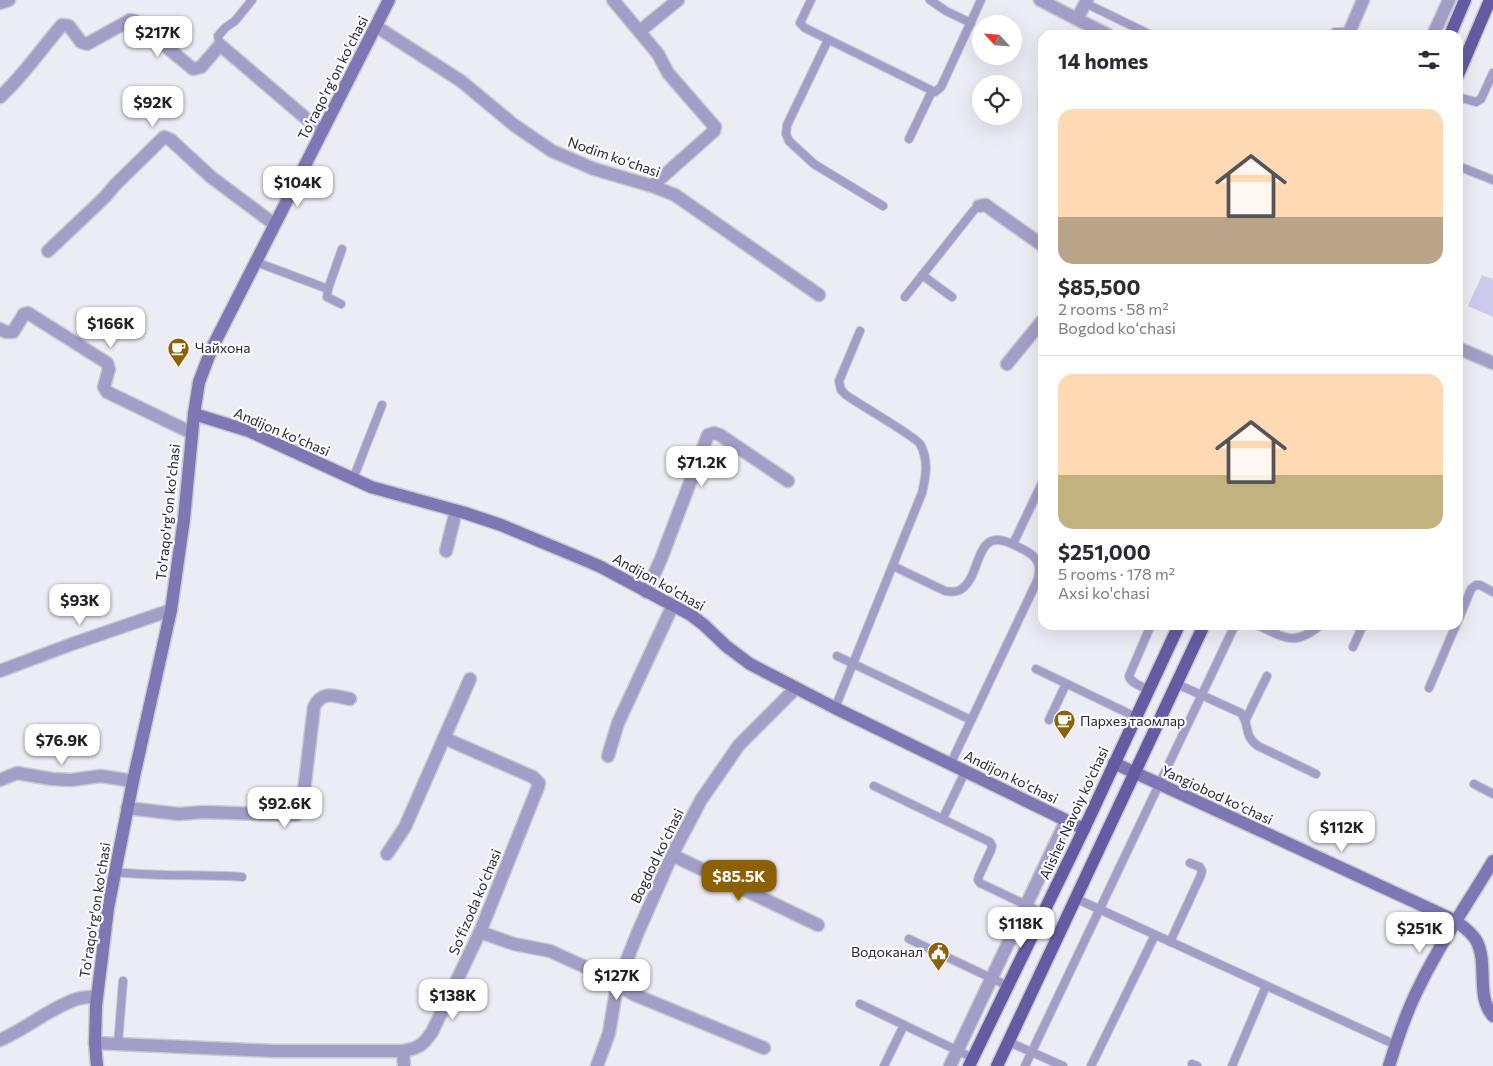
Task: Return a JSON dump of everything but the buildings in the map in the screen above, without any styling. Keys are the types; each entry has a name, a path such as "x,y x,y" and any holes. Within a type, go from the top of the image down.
{"main road":[{"path":"1452,30 1465,0"},
{"path":"1463,63 1490,0"},
{"name":"Alisher Navoiy ko'chasi","path":"971,1062 1084,830 1177,630"},
{"path":"997,1066 1202,630"}],"street":[{"path":"0,3 9,0"},
{"name":"To'raqo'rg'on ko'chasi","path":"97,1066 95,1043 97,996 108,908 127,808 171,610 184,519 199,382 212,348 274,224 377,27 389,0"},
{"path":"612,0 658,54 668,73 716,127 714,131 652,186"},
{"path":"640,31 678,0"},
{"path":"1040,0 1098,30"},
{"path":"1350,30 1363,0"},
{"path":"1435,30 1449,0"},
{"path":"1077,19 1086,1"},
{"path":"0,97 65,24 70,26 82,43 87,44 128,20 132,20 193,69 201,67 220,45 322,132"},
{"name":"Nodim koʻchasi","path":"377,27 461,81 514,126 552,151 594,169 652,186 675,195 819,295"},
{"path":"48,251 106,197 114,185 164,138 171,140 211,177 274,224"},
{"path":"979,206 986,206 991,209 1038,242"},
{"path":"0,328 6,332 13,332 24,314 28,313 107,363 109,369 104,388 107,392 192,433"},
{"path":"1007,364 1038,326"},
{"path":"1463,350 1493,363"},
{"name":"Andijon ko'chasi","path":"194,414 249,431 371,487 456,511 500,526 599,566 691,615 750,664 835,708 1084,830"},
{"path":"646,592 661,559 708,435 714,433 720,435 788,481"},
{"path":"446,551 456,511"},
{"path":"608,756 622,716 673,605"},
{"path":"0,671 171,610"},
{"path":"387,854 405,827 470,679"},
{"name":"Bogdod koʻchasi","path":"597,1066 609,1033 617,985 672,855 701,800 739,745 796,688"},
{"path":"127,808 179,814 204,812 296,815 302,808 314,707 317,700 329,695 350,699"},
{"name":"Soʻfizoda koʻchasi","path":"95,1043 274,1051 403,1051 424,1043 432,1032 480,932 539,783 533,777 444,738"},
{"name":"Yangiobod koʻchasi","path":"1114,763 1456,921 1469,931 1477,942 1481,956 1484,993 1488,1011 1493,1016"},
{"path":"0,780 17,773 52,779 71,780 101,776 133,781"},
{"path":"950,1066 1066,821"},
{"path":"672,855 818,924"},
{"path":"1389,1066 1418,988 1456,921 1493,862"},
{"path":"480,932 514,944 550,950 607,977 635,995 764,1048"},
{"path":"0,1040 13,1034 40,1016 75,999 97,996"},
{"path":"403,1051 404,1066"}],"lane":[{"path":"220,45 218,36 235,21 252,0"},
{"path":"811,0 802,18 802,26 932,91 938,90 941,87 982,0"},
{"path":"930,0 971,23"},
{"path":"1086,1 1141,30"},
{"path":"828,40 787,125 786,134 789,141 814,164 883,206"},
{"path":"1463,98 1476,102 1481,99 1493,73"},
{"path":"908,138 932,91"},
{"path":"1463,166 1493,180"},
{"path":"904,297 979,206"},
{"path":"341,304 327,297 342,249"},
{"path":"256,262 328,289"},
{"path":"922,275 952,297"},
{"path":"835,708 922,493 926,478 926,460 919,442 841,390 839,381 860,331"},
{"path":"353,479 382,405"},
{"path":"1013,544 1038,491"},
{"path":"893,566 945,591 954,592 960,590 967,583 984,547 990,541 997,539 1013,544 1029,552 1037,559 1038,563"},
{"path":"950,765 1038,579"},
{"path":"1463,609 1471,589 1476,585 1480,585 1493,592"},
{"path":"1149,630 1129,676 1130,680 1149,690"},
{"path":"1025,1066 1234,630"},
{"path":"1268,630 1284,637 1295,639 1312,630"},
{"path":"1353,647 1361,630"},
{"path":"1430,688 1454,630"},
{"path":"837,656 971,720"},
{"path":"1036,670 1136,717"},
{"path":"1267,676 1246,719 1246,731 1251,740 1258,746 1316,774"},
{"path":"1049,720 1066,684"},
{"path":"1177,684 1241,713 1246,719"},
{"path":"943,818 965,772"},
{"path":"1474,784 1493,794"},
{"path":"874,786 990,842 991,850 978,880 982,884 1043,913"},
{"path":"1170,942 1201,875 1202,870 1200,867 1190,863"},
{"path":"115,872 136,875 242,877"},
{"path":"1077,899 1396,1045"},
{"path":"1091,1066 1155,935"},
{"path":"909,939 1008,986"},
{"path":"118,1044 123,981"},
{"path":"1232,1066 1266,986"},
{"path":"860,1004 958,1050 971,1062"},
{"path":"884,1066 904,1025"},
{"path":"1009,1042 1063,1066"}],"shaded area":[{"path":"1482,275 1493,279 1493,317 1468,306"}],"place":[{"name":"Чайхона","path":"179,367"},
{"name":"Пархез таомлар","path":"1064,740"},
{"name":"Водоканал","path":"939,971"}]}
